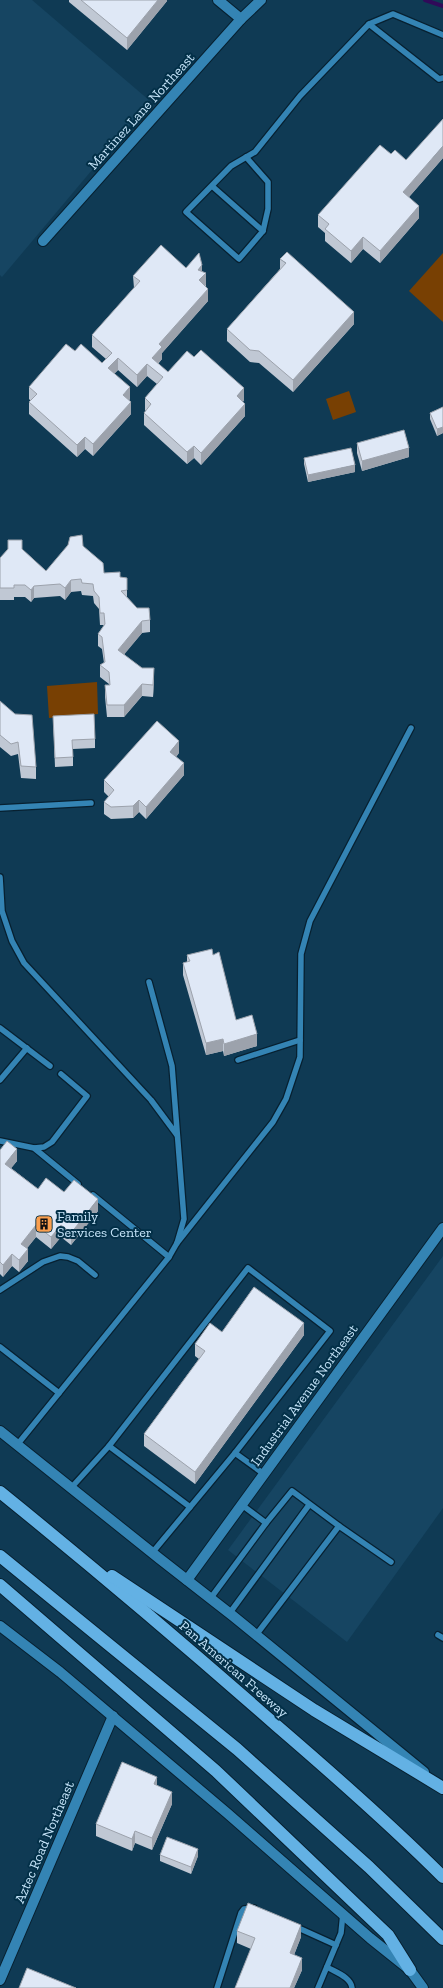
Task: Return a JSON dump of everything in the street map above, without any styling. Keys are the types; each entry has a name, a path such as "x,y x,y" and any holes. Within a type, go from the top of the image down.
{"highway":[{"name":"Pan American Freeway","path":"0,1492 67,1546 244,1697 394,1828 443,1877"},
{"path":"67,1546 308,1706 443,1787"},
{"path":"0,1556 237,1749 369,1867 443,1939"},
{"path":"0,1585 216,1771 388,1935 410,1970"}],"main road":[{"path":"218,0 241,19"},
{"name":"Martinez Lane Northeast","path":"43,241 241,19 261,0"},
{"name":"Industrial Avenue Northeast","path":"187,1580 443,1228"},
{"path":"0,1431 256,1635 443,1787"},
{"path":"0,1626 113,1716 343,1913 370,1938 410,1970 423,1988"},
{"name":"Aztec Road Northeast","path":"0,1980 113,1716"}],"lane":[{"path":"246,157 268,182 268,209 263,231 239,258 186,212 231,166 246,157 255,152 300,96 369,24 393,14 443,35"},
{"path":"369,24 439,79 443,78"},
{"path":"212,186 263,231"},
{"path":"17,1445 169,1256 177,1243 273,1122 286,1099 300,1057 301,954 310,921 411,728"},
{"path":"0,808 90,803"},
{"path":"0,877 2,911 12,942 24,963 151,1100 178,1135"},
{"path":"149,982 172,1066 184,1219 177,1243"},
{"path":"0,1028 50,1066"},
{"path":"238,1060 300,1040"},
{"path":"0,1080 27,1048"},
{"path":"0,1142 34,1148 44,1147 52,1142 88,1096 61,1074"},
{"path":"34,1148 169,1256"},
{"path":"0,1290 43,1262 60,1256 78,1261 95,1275"},
{"path":"71,1488 109,1446 248,1268 330,1331 235,1453 152,1553"},
{"path":"0,1347 59,1393"},
{"path":"109,1446 190,1507"},
{"path":"235,1453 264,1474"},
{"path":"210,1599 266,1523 292,1491 309,1505 391,1562"},
{"path":"242,1505 266,1523"},
{"path":"229,1614 309,1505"},
{"path":"256,1635 339,1526"},
{"path":"217,1988 241,1913 244,1909 249,1907 260,1910"},
{"path":"318,1988 341,1933 343,1913"},
{"path":"288,1923 336,1945"},
{"path":"328,1965 346,1978 352,1984 352,1988"}],"shaded area":[{"path":"0,0 32,0 150,101 2,277 0,275"},
{"path":"443,253 443,322 409,291"},
{"path":"349,391 356,412 333,420 326,399"},
{"path":"97,682 98,714 49,718 47,686"},
{"path":"443,1256 443,1508 347,1642 228,1550"}],"building":[{"path":"81,0 158,0 127,38"},
{"path":"443,119 443,146 403,192 419,206 380,251 363,237 351,251 325,229 329,224 318,215 380,145 391,154 395,150 406,160"},
{"path":"161,245 186,268 199,253 202,265 198,270 206,273 199,280 208,289 159,344 162,347 152,358 168,372 187,351 194,357 201,350 244,388 237,396 245,404 201,453 194,446 187,452 144,413 151,404 145,398 163,377 147,364 137,375 118,358 108,368 130,387 123,395 131,402 93,444 85,437 77,445 29,402 37,394 29,387 66,344 75,351 81,344 102,363 112,353 92,335 140,281 133,276"},
{"path":"287,252 354,312 293,380 259,351 250,350 227,329 286,263 280,259"},
{"path":"443,407 443,427 437,429 430,413"},
{"path":"404,430 409,448 362,461 357,443"},
{"path":"351,448 355,465 308,475 304,458"},
{"path":"82,535 83,546 103,563 104,573 120,572 120,577 127,578 127,590 121,591 137,608 149,608 150,620 142,621 118,650 142,668 154,668 153,685 142,684 124,705 107,705 105,685 110,685 109,672 100,665 105,662 102,637 98,634 105,624 104,613 100,613 99,597 94,591 93,584 82,583 81,579 71,580 65,588 60,584 34,586 31,590 25,585 14,585 14,588 0,588 0,558 8,549 8,540 22,540 22,549 46,571 68,545 70,537"},
{"path":"0,701 15,714 32,715 36,767 21,766 18,742 11,744 0,735"},
{"path":"94,714 95,739 72,740 73,757 55,758 53,716"},
{"path":"157,721 179,741 170,752 184,763 146,807 139,800 133,806 111,807 104,802 114,790 104,780"},
{"path":"212,949 213,955 219,952 236,1020 252,1015 257,1034 224,1044 223,1039 206,1043 183,963 190,961 187,955"},
{"name":"Family Services Center","path":"7,1141 17,1149 5,1164 38,1189 46,1178 64,1192 74,1180 98,1199 71,1233 61,1225 51,1237 36,1225 21,1244 28,1249 19,1260 12,1254 3,1265 0,1262 0,1150"},
{"path":"254,1287 304,1323 195,1472 144,1434 205,1351 195,1344 210,1323 222,1332"},
{"path":"122,1762 157,1777 154,1784 172,1792 152,1838 135,1831 132,1839 96,1824"},
{"path":"167,1837 198,1849 191,1867 160,1855"},
{"path":"248,1903 301,1925 290,1953 302,1958 290,1988 235,1988 255,1938 237,1931"},
{"path":"27,1968 76,1988 19,1988"}],"waterway":[{"path":"425,0 443,6"}],"place":[{"name":"Family Services Center","path":"44,1224"}]}
